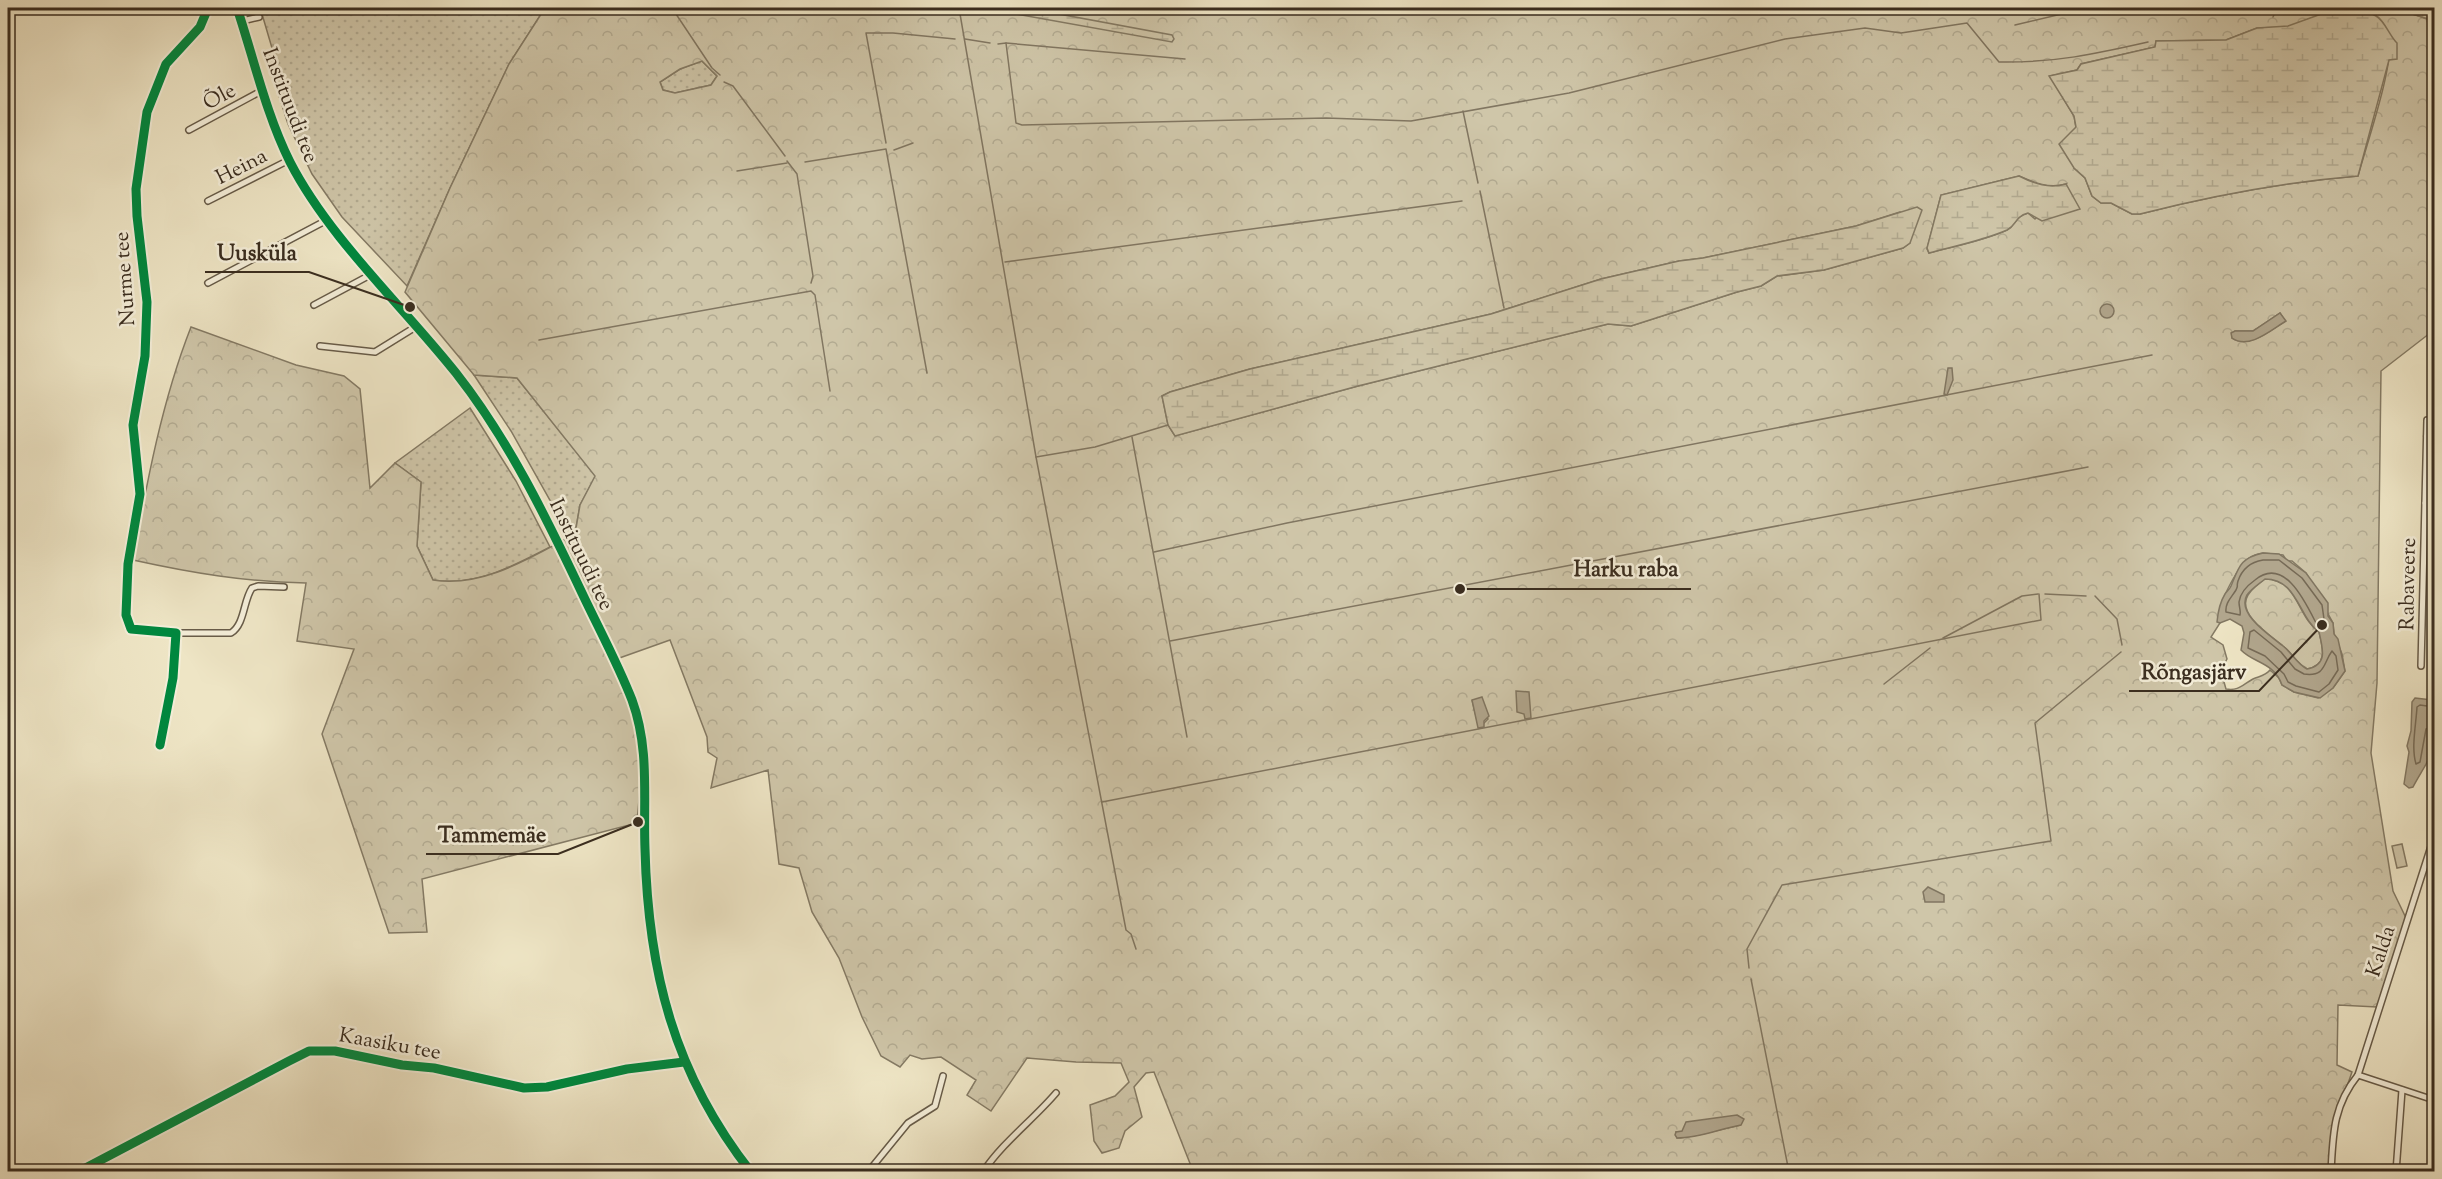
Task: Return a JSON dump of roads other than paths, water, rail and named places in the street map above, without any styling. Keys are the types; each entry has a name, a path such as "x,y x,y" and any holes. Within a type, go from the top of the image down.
{"street":[{"name":"Nurme tee","path":"176,633 131,629 126,615 129,552 140,494 133,424 145,356 147,302 136,189 147,112 166,64 200,27 208,8"},
{"name":"Instituudi tee","path":"237,8 263,90 289,160 327,220 468,390 515,462 551,528 616,664 639,721 645,756 645,846 650,929 659,977 684,1062 716,1120 752,1172"},
{"path":"242,21 259,17"},
{"name":"Õle","path":"189,130 263,90"},
{"name":"Heina","path":"208,201 289,160"},
{"path":"208,283 327,220"},
{"path":"314,305 372,274"},
{"path":"320,346 375,352 417,326"},
{"name":"Rabaveere","path":"2421,666 2427,420 2434,420"},
{"path":"2427,436 2434,425"},
{"path":"2425,503 2434,503"},
{"path":"160,745 174,678 176,633 231,633 236,630 252,588 258,586 284,587"},
{"name":"Kalda","path":"2331,1172 2334,1124 2345,1090 2358,1075 2434,837"},
{"name":"Kaasiku tee","path":"78,1172 289,1061 317,1050 335,1051 402,1065 434,1068 524,1088 547,1087 627,1069 684,1062"},
{"path":"2358,1075 2434,1100"},
{"path":"868,1172 908,1123 935,1106 943,1076"},
{"path":"2396,1172 2402,1090"},
{"path":"983,1172 994,1155 1037,1116 1056,1093"}],"water":[{"path":"2107,304 2112,306 2114,311 2112,316 2107,318 2102,316 2100,311 2102,306"},
{"path":"2280,313 2286,321 2260,337 2246,342 2232,338 2231,333 2253,331"},
{"path":"1948,368 1952,368 1953,380 1947,395 1944,394"},
{"path":"2279,554 2306,573 2328,603 2328,616 2338,639 2345,671 2333,688 2320,698 2294,692 2282,685 2269,667 2241,650 2244,633 2242,626 2230,619 2217,622 2222,600 2231,587 2241,564 2255,555","holes":["2265,579 2276,581 2291,592 2306,617 2319,632 2322,655 2321,660 2314,667 2307,669 2300,664 2256,624 2246,610 2245,602 2251,591"]},
{"path":"1516,691 1529,692 1531,718 1525,719 1524,714 1517,712"},
{"path":"1482,697 1489,716 1484,721 1484,727 1478,728 1472,700"},
{"path":"2415,698 2432,700 2434,726 2428,760 2413,787 2409,788 2404,784 2409,752 2407,746 2411,731 2412,702"},
{"path":"1928,887 1944,895 1944,902 1925,902 1923,892"},
{"path":"1737,1115 1744,1119 1741,1125 1693,1137 1677,1138 1675,1135 1676,1132 1682,1131 1686,1122"}],"waterway":[{"path":"672,8 712,68 720,75"},
{"path":"959,8 1036,457 1126,930 1131,934 1136,949"},
{"path":"2015,25 2087,8"},
{"path":"2273,17 2277,8"},
{"path":"998,44 1006,43 1016,123 1022,125 1326,118 1411,121 1569,93 1785,39 1865,28 1901,33 1967,23 1999,62 2057,59 2148,42"},
{"path":"886,143 866,33 893,33 955,39"},
{"path":"965,39 990,43"},
{"path":"1006,43 1185,59"},
{"path":"724,82 733,86 785,156"},
{"path":"1463,111 1478,183"},
{"path":"894,150 913,143"},
{"path":"805,162 886,149 927,373"},
{"path":"787,161 797,174 813,276 811,283"},
{"path":"737,171 787,163"},
{"path":"1480,191 1504,308"},
{"path":"1005,262 1462,201"},
{"path":"539,340 811,291 815,295 830,391"},
{"path":"1154,552 1287,523 2152,355"},
{"path":"1036,457 1095,447 1168,425"},
{"path":"1132,437 1187,737"},
{"path":"1170,641 2088,467"},
{"path":"1943,638 2022,596 2038,594"},
{"path":"1102,802 2041,620 2039,594"},
{"path":"2045,594 2086,596"},
{"path":"2095,596 2117,619 2122,645"},
{"path":"1884,684 1930,648"},
{"path":"1749,968 1747,949 1782,885 2051,841 2035,723 2121,652"},
{"path":"1751,979 1789,1172"}],"place":[{"name":"Uusküla","path":"410,307"},
{"name":"Harku raba","path":"1460,589"},
{"name":"Rõngasjärv","path":"2322,625"},
{"name":"Tammemäe","path":"638,822"}]}
